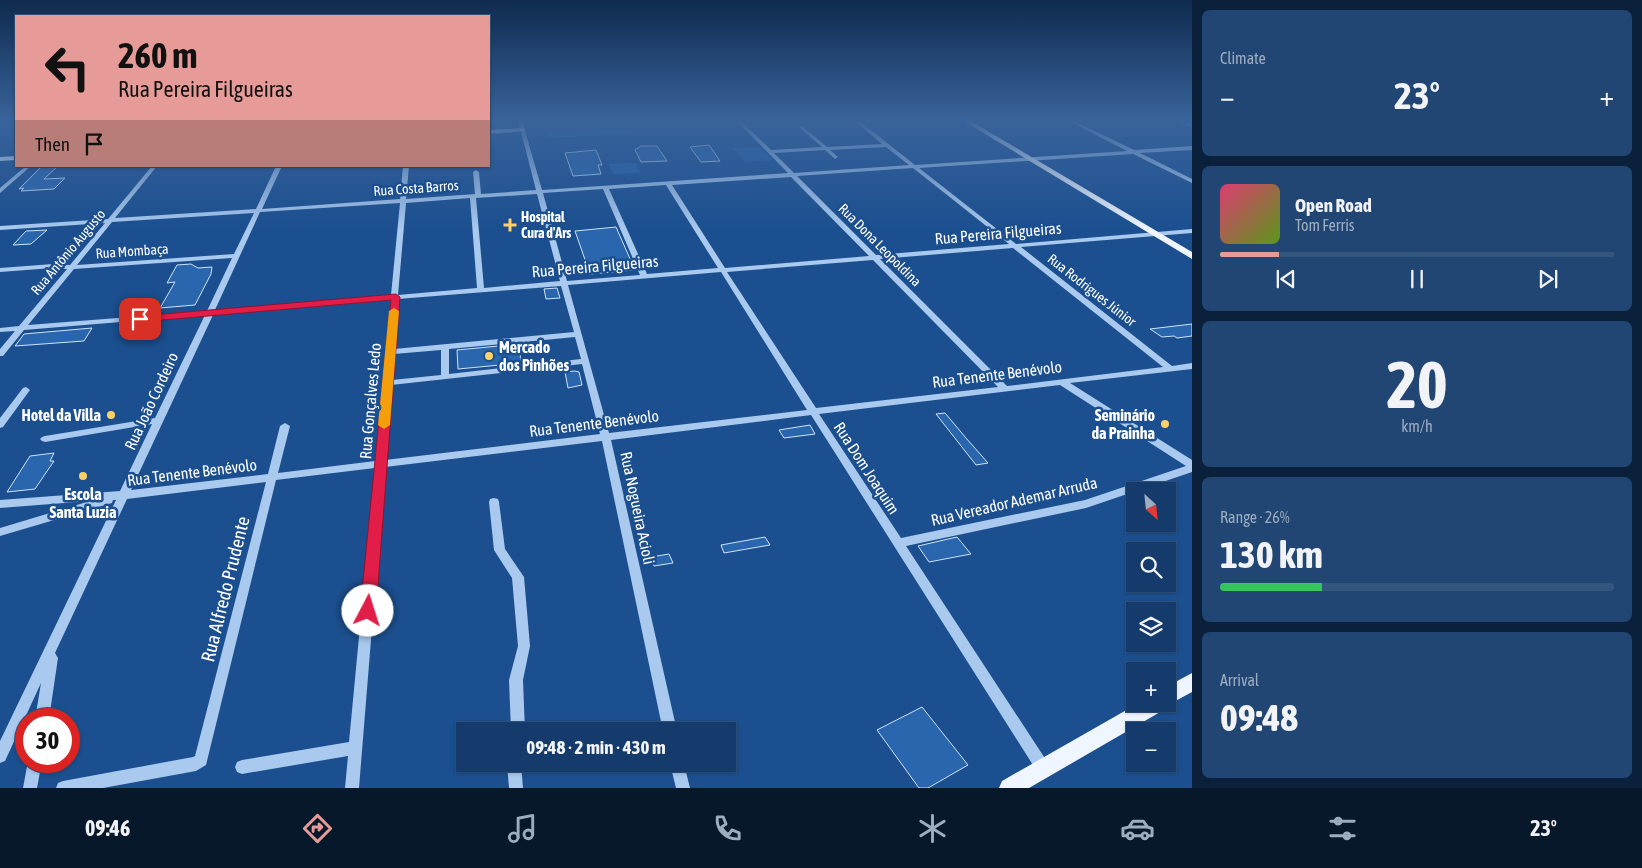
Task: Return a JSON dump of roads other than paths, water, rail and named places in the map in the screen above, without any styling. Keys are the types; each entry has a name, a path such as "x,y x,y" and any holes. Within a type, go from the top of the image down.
{"main road":[{"path":"0,159 15,158"},
{"path":"1032,158 1158,233 1192,256"},
{"path":"1158,233 1192,250"},
{"path":"1176,691 1192,682"},
{"path":"1009,788 1141,712"}],"street":[{"name":"Rua Nogueira Acioli","path":"531,157 605,437 668,722"},
{"name":"Rua Dona Leopoldina","path":"776,157 1004,388"},
{"name":"Rua Rodrigues Júnior","path":"902,157 1172,369"},
{"name":"Rua Costa Barros","path":"0,228 1053,157"},
{"path":"1143,157 1192,181"},
{"path":"0,191 28,167"},
{"name":"Rua Antônio Augusto","path":"0,354 154,167"},
{"name":"Rua João Cordeiro","path":"0,756 53,648 279,167"},
{"name":"Rua Gonçalves Ledo","path":"352,788 380,465 389,383 406,167"},
{"path":"476,172 481,289"},
{"name":"Rua Dom Joaquim","path":"668,183 813,412 1043,768"},
{"path":"605,187 644,276"},
{"name":"Rua Pereira Filgueiras","path":"0,330 1192,231"},
{"name":"Rua Mombaça","path":"0,270 236,256"},
{"path":"391,352 577,334"},
{"path":"445,347 445,376"},
{"path":"389,383 584,361"},
{"name":"Rua Tenente Benévolo","path":"0,504 125,495 272,478 1192,366"},
{"path":"1062,382 1192,467"},
{"path":"0,424 26,390"},
{"path":"45,440 160,420"},
{"name":"Rua Alfredo Prudente","path":"63,788 196,764 201,760 285,426"},
{"name":"Rua Vereador Ademar Arruda","path":"899,543 1086,504 1192,467"},
{"path":"0,532 125,495"},
{"path":"494,502 500,550 518,578 524,646 516,680 518,722"},
{"path":"44,708 53,648"},
{"path":"242,767 356,748"},
{"path":"515,772 516,788"},
{"path":"680,772 683,788"},
{"path":"30,788 33,773"}],"place":[{"name":"Hospital Cura d'Ars","path":"510,225"},
{"name":"Mercado dos Pinhões","path":"489,356"},
{"name":"Hotel da Villa","path":"111,415"},
{"name":"Seminário da Prainha","path":"1165,424"},
{"name":"Escola Santa Luzia","path":"83,476"}]}
